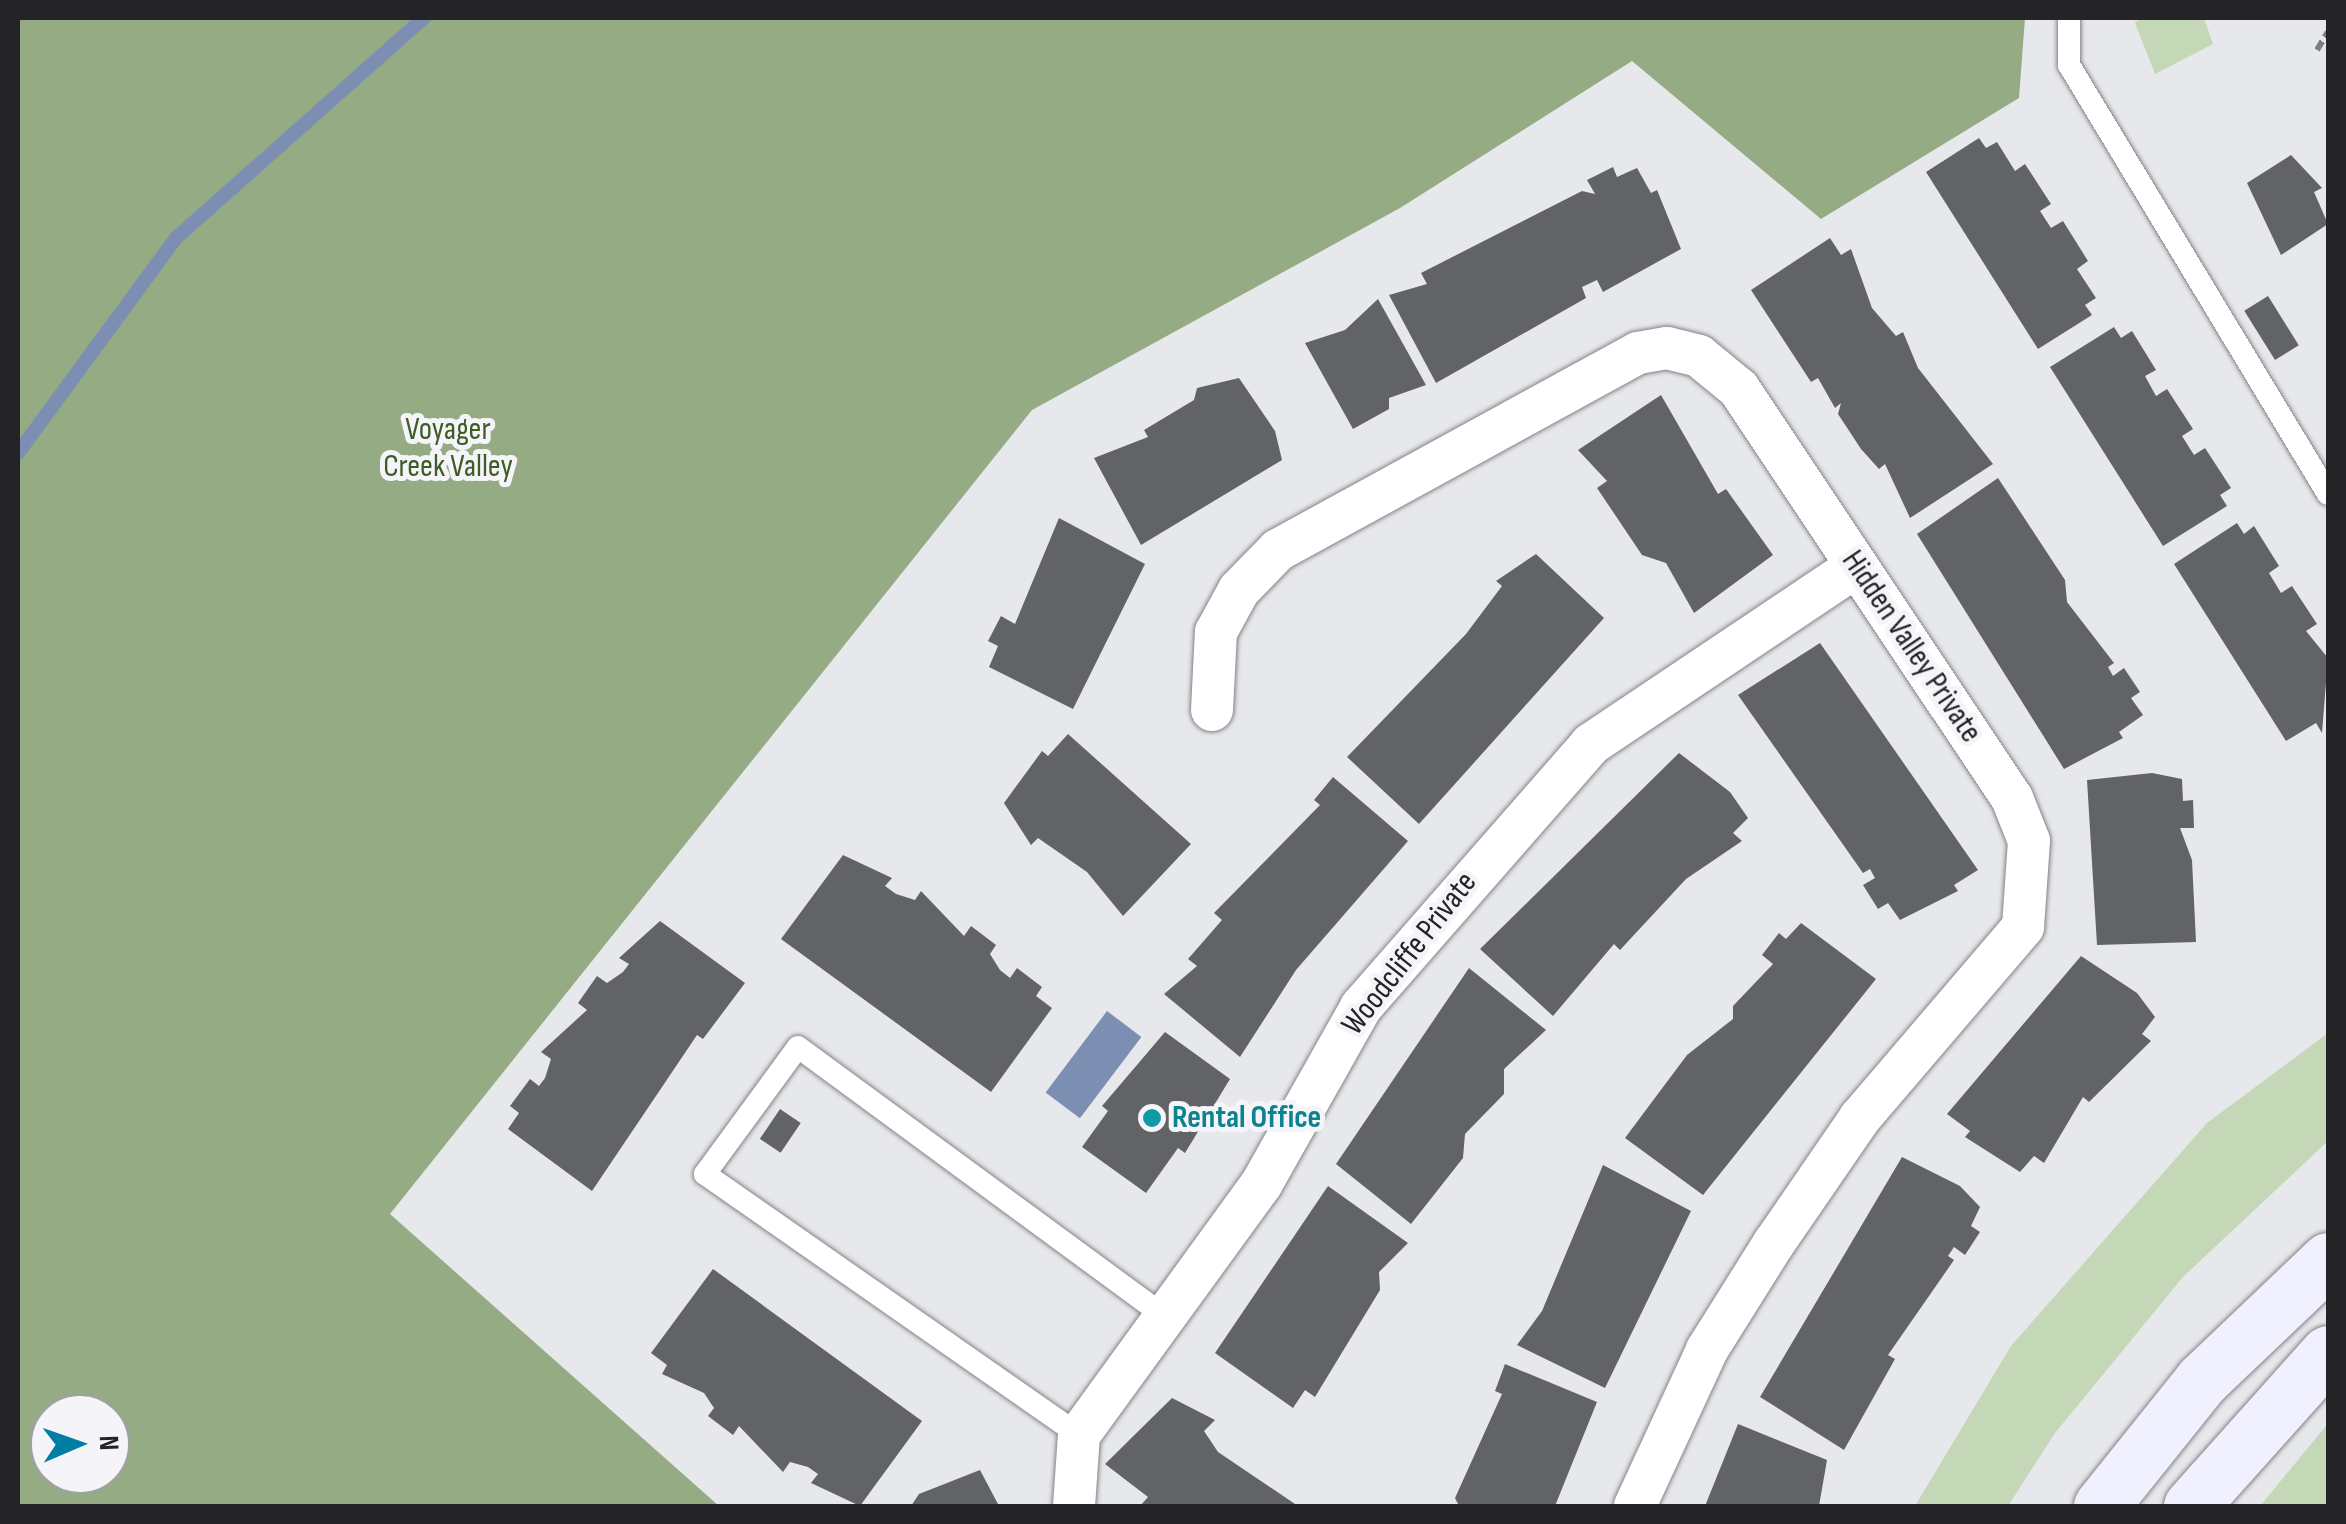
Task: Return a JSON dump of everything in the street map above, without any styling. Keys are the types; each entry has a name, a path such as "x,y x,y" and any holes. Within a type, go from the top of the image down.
{"main road":[{"path":"2101,1506 2202,1380 2328,1260"},
{"path":"2191,1506 2328,1353"}],"street":[{"name":"Hidden Valley Private","path":"1212,710 1216,632 1239,590 1278,550 1638,353 1667,348 1723,370 2012,798 2029,841 2031,900 2004,954 1894,1075 1774,1242 1707,1350 1635,1506"},
{"name":"Woodcliffe Private","path":"1079,1435 1262,1183 1360,1007 1591,744 1858,566"},
{"path":"1074,1506 1079,1435"}],"lane":[{"path":"2069,18 2069,65 2328,494"},
{"path":"1079,1435 705,1174 798,1047 1165,1318"}],"path":[{"path":"2317,50 2328,32"}],"green space":[{"name":"Voyager Creek Valley","path":"18,18 2025,18 2019,98 1821,219 1632,61 1400,208 1032,410 390,1214 719,1506 18,1506"},
{"path":"2141,18 2204,18 2213,44 2155,74 2135,23"},
{"path":"2328,1033 2328,1141 2183,1277 2055,1433 2008,1506 1915,1506 2011,1346 2207,1123"},
{"path":"2328,1423 2328,1506 2260,1506 2326,1426"}],"water":[{"path":"1107,1011 1141,1037 1080,1118 1046,1092"}],"building":[{"path":"1979,138 1986,148 1997,142 2015,171 2025,164 2051,204 2040,211 2051,228 2063,221 2088,261 2077,269 2096,298 2085,305 2092,315 2038,349 1926,172"},
{"path":"2291,155 2322,188 2314,192 2328,224 2281,255 2247,183"},
{"path":"1613,167 1617,177 1637,168 1651,193 1657,190 1681,249 1603,292 1597,280 1582,287 1586,298 1436,383 1389,295 1427,284 1421,273 1582,191 1595,194 1587,180"},
{"path":"1830,238 1841,255 1851,249 1872,308 1896,336 1903,332 1918,368 1993,464 1910,518 1885,464 1879,469 1861,449 1838,414 1841,403 1835,408 1818,378 1811,382 1751,290"},
{"path":"2268,296 2299,345 2275,360 2244,311"},
{"path":"1378,299 1426,385 1389,398 1389,409 1353,429 1305,343 1345,330"},
{"path":"2114,327 2121,338 2132,331 2156,370 2145,376 2156,396 2167,389 2193,429 2182,436 2194,455 2205,448 2231,488 2220,495 2227,506 2163,546 2050,367"},
{"path":"1239,378 1275,431 1282,460 1141,545 1094,458 1148,437 1144,430 1194,400 1197,388"},
{"path":"1661,395 1718,494 1726,489 1773,555 1694,613 1666,563 1642,555 1597,488 1607,481 1578,450"},
{"path":"1998,478 2065,580 2067,602 2114,663 2108,667 2113,676 2124,668 2140,692 2131,698 2143,715 2119,732 2123,738 2064,769 1917,534"},
{"path":"1059,518 1145,564 1073,709 989,667 998,646 988,641 1001,616 1015,624"},
{"path":"2237,523 2244,534 2254,526 2279,566 2269,573 2281,593 2292,586 2317,624 2306,631 2328,658 2322,733 2316,723 2286,741 2174,564"},
{"path":"1536,554 1604,618 1419,824 1347,757 1466,634 1502,586 1496,581"},
{"path":"1820,643 1978,870 1954,885 1958,891 1900,920 1888,903 1878,909 1863,885 1875,878 1870,869 1863,873 1738,695"},
{"path":"1068,734 1191,844 1123,916 1087,872 1038,838 1031,845 1004,803 1042,751 1048,756"},
{"path":"1679,753 1730,792 1748,818 1733,833 1742,841 1686,879 1620,950 1614,944 1553,1016 1480,949"},
{"path":"2152,773 2182,779 2183,801 2193,800 2194,828 2180,828 2192,860 2196,942 2097,945 2087,780"},
{"path":"1333,777 1408,841 1296,970 1240,1057 1164,994 1197,966 1188,959 1222,920 1214,913 1320,805 1314,800"},
{"path":"843,855 892,878 885,886 896,894 915,900 921,891 964,936 971,926 996,945 990,954 1010,978 1017,968 1042,987 1036,996 1052,1008 991,1092 781,939"},
{"path":"660,921 745,983 703,1039 697,1035 592,1191 508,1129 519,1113 510,1106 530,1079 539,1086 545,1078 551,1059 541,1052 587,1010 578,1003 597,976 607,983 623,972 629,964 619,958"},
{"path":"1801,923 1876,979 1703,1195 1625,1138 1687,1055 1733,1019 1733,1006 1773,964 1762,955 1779,933 1786,939"},
{"path":"2081,956 2137,993 2155,1017 2142,1034 2151,1041 2089,1102 2083,1097 2044,1163 2034,1156 2020,1172 1965,1137 1970,1131 1947,1114"},
{"path":"1469,968 1546,1030 1504,1069 1504,1094 1465,1134 1463,1158 1411,1224 1336,1164"},
{"name":"Rental Office","path":"1165,1032 1230,1079 1185,1153 1178,1148 1146,1193 1082,1147 1108,1111 1102,1106"},
{"path":"780,1109 801,1123 781,1153 760,1139"},
{"path":"1902,1157 1960,1186 1980,1207 1971,1226 1980,1232 1965,1255 1954,1247 1948,1256 1954,1260 1888,1355 1895,1359 1844,1450 1760,1397"},
{"path":"1603,1165 1691,1211 1605,1388 1517,1345 1542,1311"},
{"path":"1328,1186 1408,1243 1379,1272 1380,1290 1315,1397 1305,1390 1293,1408 1215,1353"},
{"path":"713,1269 922,1421 860,1506 811,1483 818,1474 808,1467 790,1462 783,1472 739,1426 733,1435 708,1416 714,1408 704,1393 662,1374 667,1365 651,1353"},
{"path":"1505,1364 1597,1402 1555,1506 1459,1506 1455,1498 1502,1394 1495,1391"},
{"path":"1172,1398 1215,1420 1204,1431 1218,1452 1298,1506 1140,1506 1148,1497 1105,1464"},
{"path":"1738,1424 1827,1460 1819,1506 1705,1506"},
{"path":"980,1470 999,1506 911,1506 919,1494"}],"waterway":[{"path":"18,453 176,238 424,18"}],"place":[{"name":"Rental Office","path":"1152,1118"}]}
